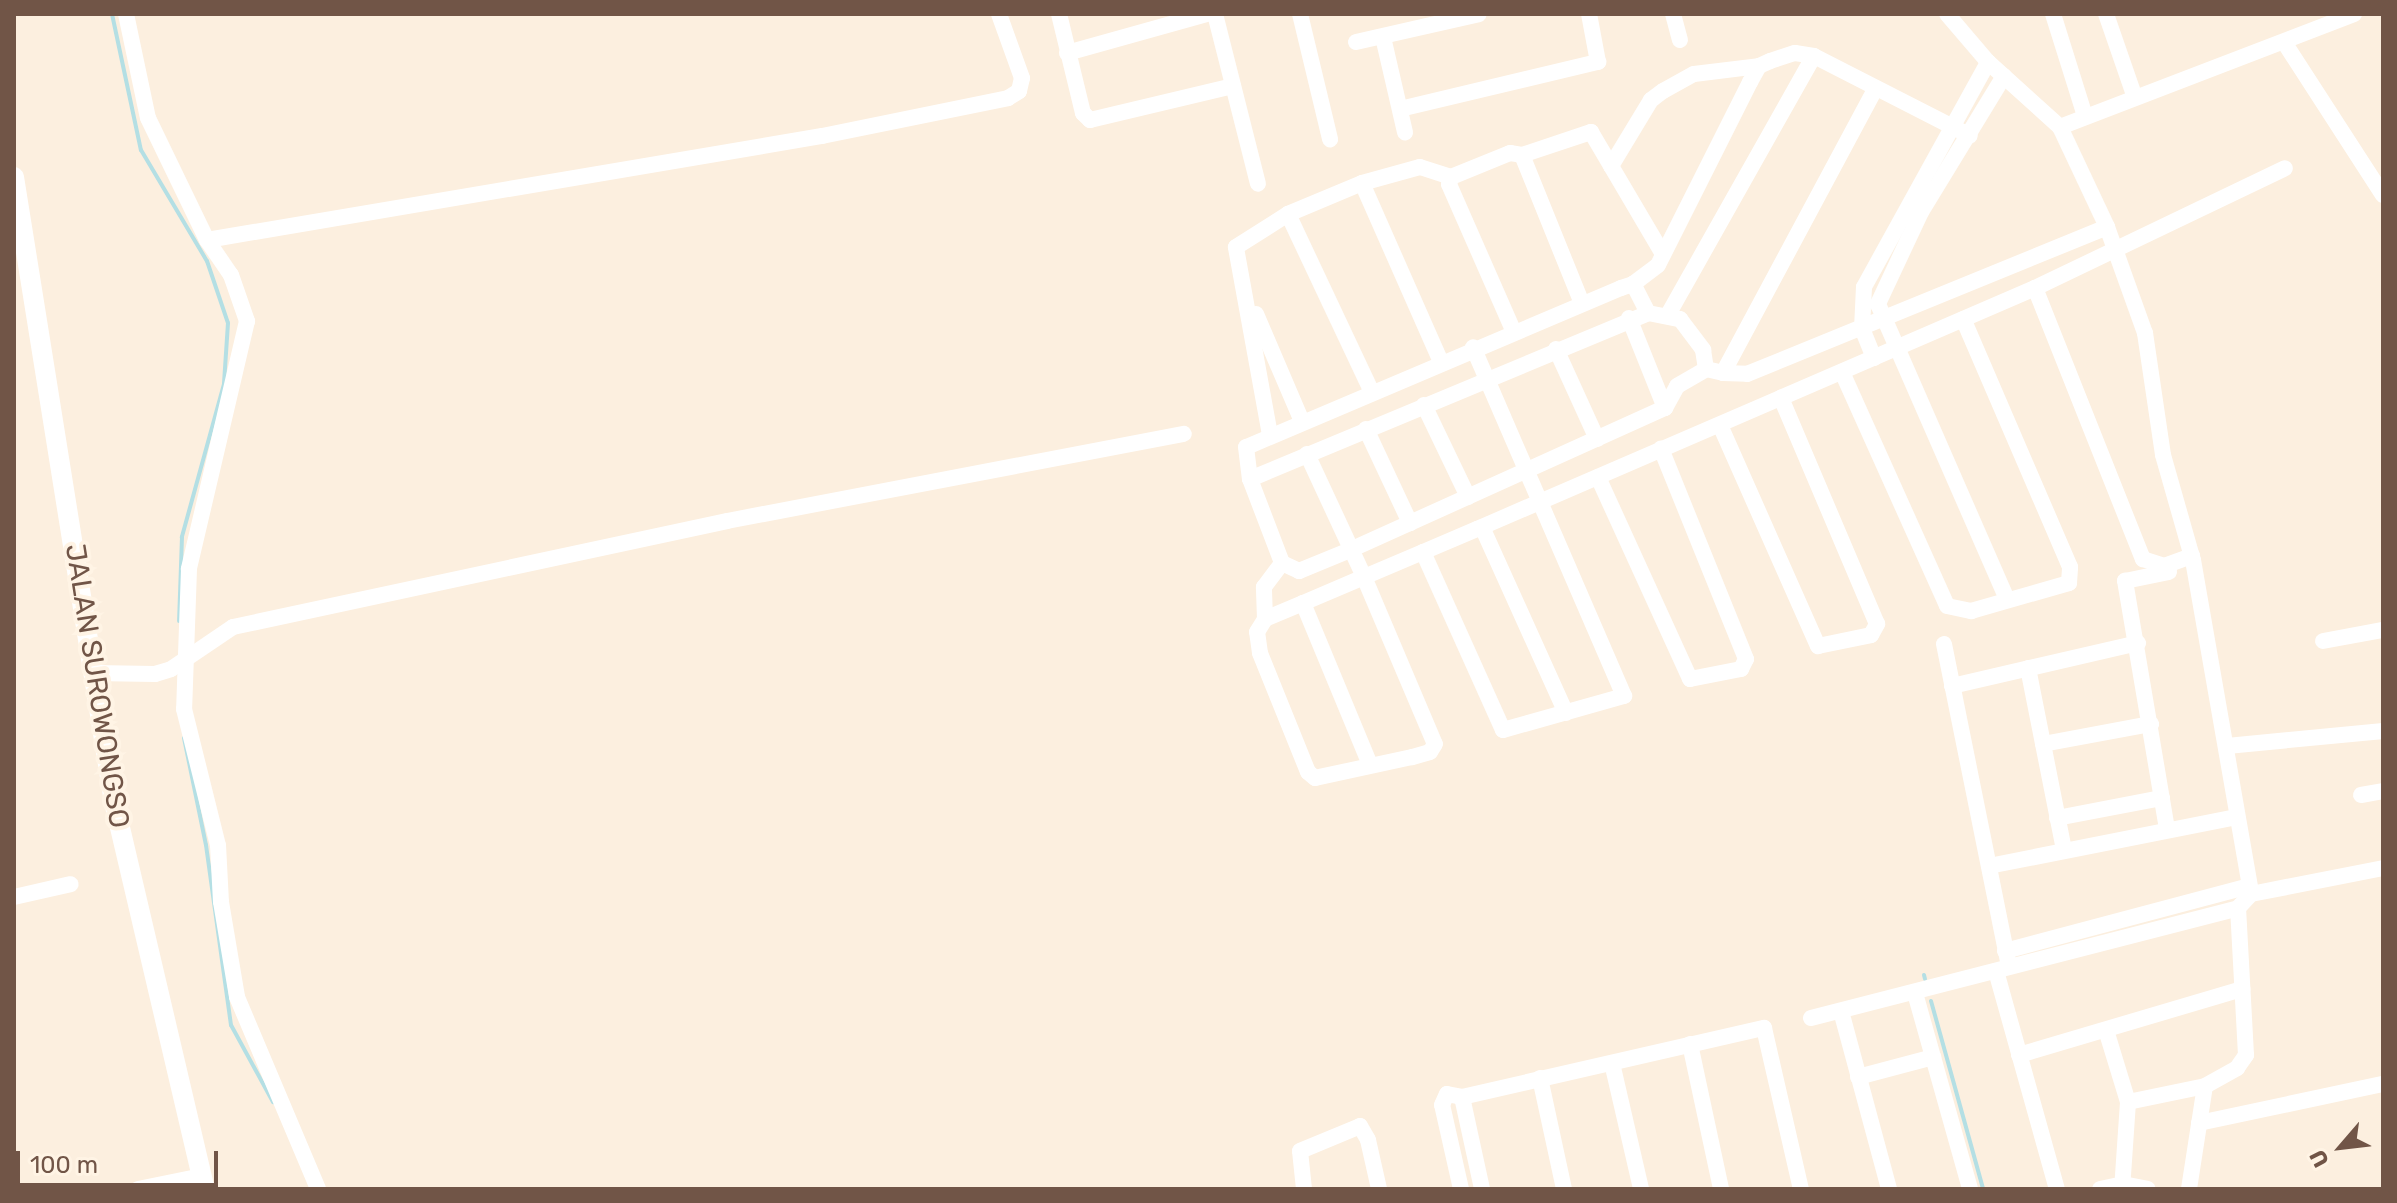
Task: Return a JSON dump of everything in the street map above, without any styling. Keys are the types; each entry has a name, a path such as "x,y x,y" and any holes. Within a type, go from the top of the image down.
{"street":[{"path":"126,14 148,118 242,300 247,330 189,569 180,663 184,709 218,845 221,902 237,997 318,1189"},
{"path":"212,239 822,136 1008,98 1019,91 1022,78 999,14"},
{"path":"1059,14 1083,113 1096,122 1233,86"},
{"path":"1067,53 1207,14"},
{"path":"1215,14 1258,184"},
{"path":"1300,14 1330,139"},
{"path":"1356,42 1479,14"},
{"path":"1400,109 1598,62 1589,14"},
{"path":"1673,14 1680,40"},
{"path":"1947,14 1988,62 2060,127 2107,227 2152,360 2163,455 2193,562 2227,746 2250,890 2238,908 2246,1055 2237,1068 2205,1086 2128,1102"},
{"path":"2053,14 2085,116"},
{"path":"2106,14 2134,95"},
{"path":"2060,127 2134,95 2354,14"},
{"path":"1383,37 1405,132"},
{"path":"2284,42 2383,195"},
{"path":"1611,166 1651,100 1663,91 1703,71 1759,66 1795,53 1814,56 1970,136"},
{"path":"1669,313 1814,56"},
{"path":"1874,358 1862,329 1864,287 1988,62"},
{"path":"1759,66 1653,271 1633,284 1581,301 1440,360 1301,419 1244,448 1250,479 1282,563 1299,571 1350,550 1665,408 1677,386 1715,371 1747,374 2107,227"},
{"path":"2004,76 1895,260 1878,304 1881,321 2007,599"},
{"path":"1715,371 1876,88"},
{"path":"1270,435 1236,247 1288,214 1362,183 1420,167 1451,177 1510,153 1522,155 1591,132 1647,235 1663,254"},
{"path":"1522,155 1581,301"},
{"path":"1265,619 2035,288 2285,168"},
{"name":"JALAN SUROWONGSO","path":"14,177 21,258 134,899 204,1182"},
{"path":"1451,177 1449,184 1513,330"},
{"path":"1362,183 1440,360"},
{"path":"1288,214 1371,390"},
{"path":"1633,284 1648,313"},
{"path":"2035,288 2143,559 2164,566 2193,562"},
{"path":"1246,289 1301,419"},
{"path":"1250,479 1629,318 1648,313 1669,313 1692,333 1715,371"},
{"path":"1629,318 1665,408"},
{"path":"1842,372 1941,600 1961,612 2069,583 2072,574 1963,319"},
{"path":"1423,552 1499,726 1508,730 1617,702 1624,692 1543,500 1473,347"},
{"path":"1556,349 1597,439"},
{"path":"1720,425 1818,646 1871,635 1877,624 1781,398"},
{"path":"1424,405 1468,497"},
{"path":"1366,429 1410,523"},
{"path":"93,673 155,674 180,663 233,627 727,521 1184,434"},
{"path":"1598,477 1690,679 1741,669 1746,659 1661,449"},
{"path":"1282,563 1264,587 1265,619 1257,632 1260,653 1308,772 1315,778 1430,752 1435,744 1364,577 1307,454"},
{"path":"1482,527 1566,713"},
{"path":"2167,829 2138,643 2125,581 2193,562"},
{"path":"1303,603 1370,765"},
{"path":"2323,641 2383,630"},
{"path":"1952,686 2138,643"},
{"path":"1944,644 1989,866 2019,1055 2057,1189"},
{"path":"2028,668 2064,850"},
{"path":"2043,744 2151,724"},
{"path":"2227,746 2383,731"},
{"path":"2361,795 2383,791"},
{"path":"2057,818 2162,798"},
{"path":"1989,866 2237,817"},
{"path":"1811,1018 1915,993 2003,963 2250,890 2383,868"},
{"path":"14,897 71,884"},
{"path":"2003,963 2238,908"},
{"path":"2019,1055 2242,989"},
{"path":"1915,993 1970,1189"},
{"path":"1841,1011 1889,1189"},
{"path":"1462,1097 1764,1028 1801,1189"},
{"path":"2106,1030 2128,1102 2123,1186"},
{"path":"1690,1044 1721,1189"},
{"path":"1858,1077 1933,1057"},
{"path":"1612,1063 1641,1189"},
{"path":"1540,1078 1564,1189"},
{"path":"2199,1123 2383,1084"},
{"path":"2189,1189 2205,1086"},
{"path":"1461,1189 1442,1100 1454,1091 1462,1097 1482,1189"},
{"path":"1304,1189 1300,1151 1360,1126 1368,1140 1379,1189"},
{"path":"138,1189 204,1182"},
{"path":"2100,1189 2123,1186 2148,1189"}],"waterway":[{"path":"112,14 141,150 207,261 228,323 224,384 182,537 179,621"},
{"path":"184,738 206,845 231,1025 273,1102"},
{"path":"1924,975 1925,979"},
{"path":"1931,1001 1983,1189"}]}
